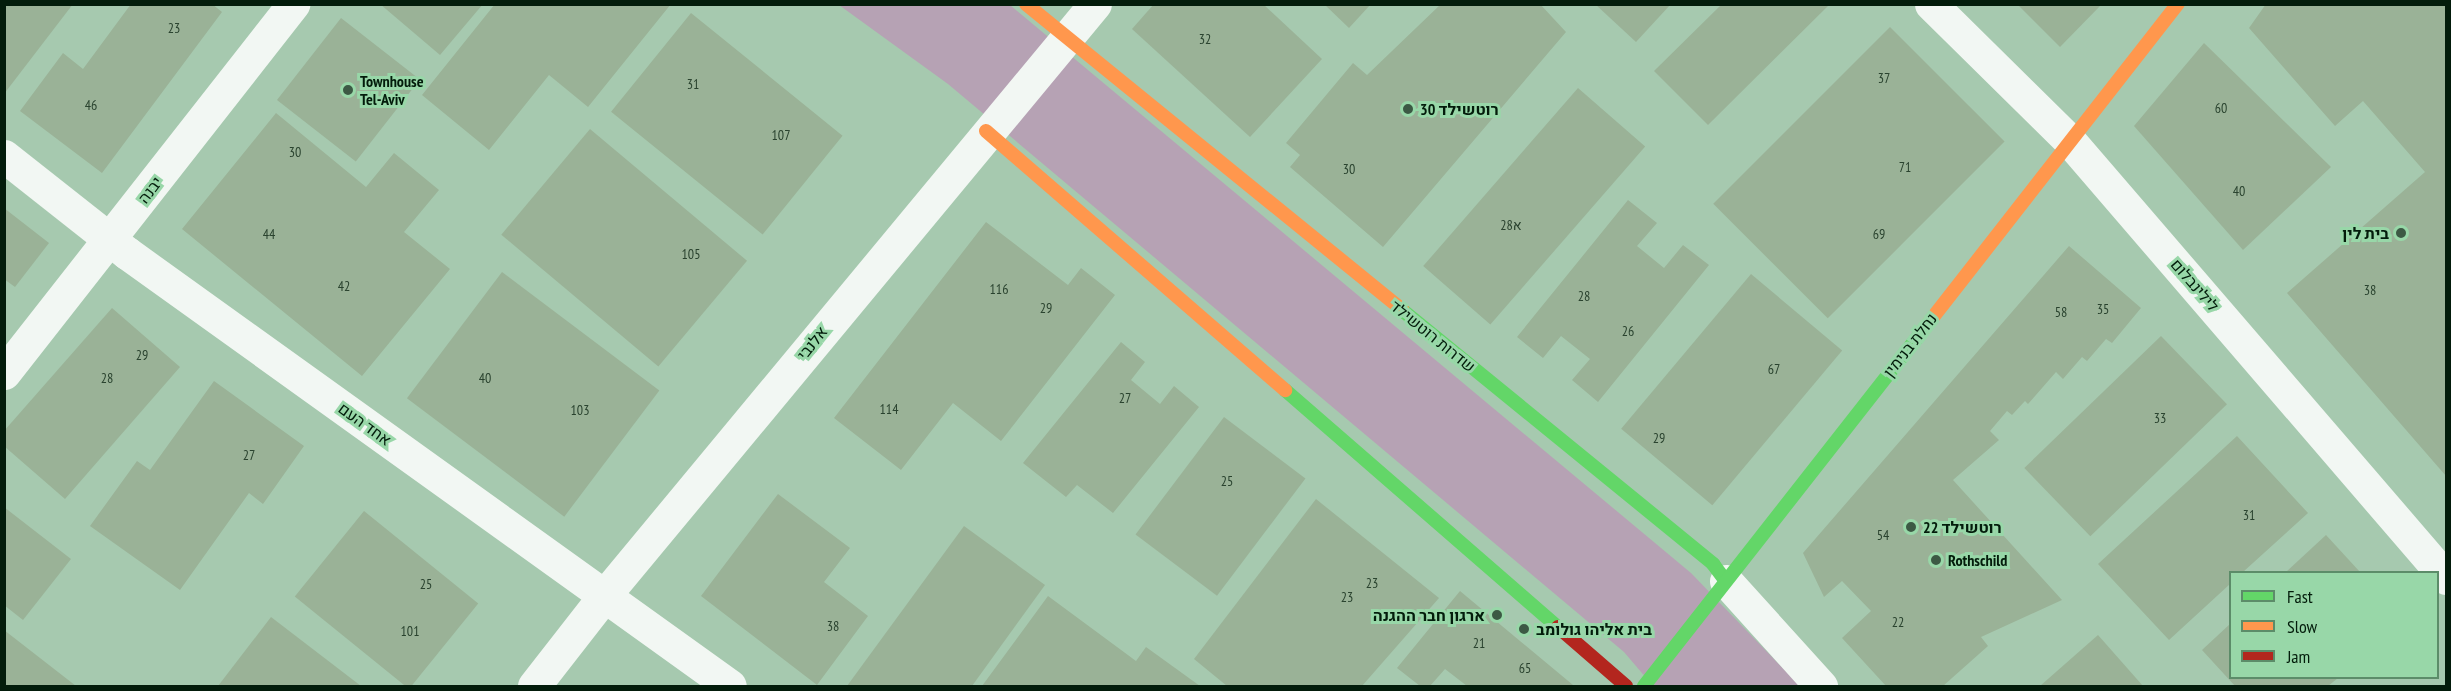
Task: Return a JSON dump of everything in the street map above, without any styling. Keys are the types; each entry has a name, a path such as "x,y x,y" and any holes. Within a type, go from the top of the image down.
{"street":[{"name":"יבנה","path":"4,373 112,241 292,4"},
{"name":"שדרות רוטשילד","path":"1026,4 1713,564 1821,687"},
{"name":"אלנבי","path":"534,687 604,596 986,131 1095,4"},
{"name":"לילינבלום","path":"1931,4 2069,140 2446,578"},
{"name":"נחלת בנימין","path":"1644,687 2069,140 2178,4"},
{"path":"986,131 1626,687"},
{"name":"אחד העם","path":"4,156 112,241 730,687"}],"shaded area":[{"path":"839,5 1010,5 1691,573 1800,686 1653,686 1624,652 948,84"}],"building":[{"path":"4,4 73,4 4,94"},
{"path":"131,4 212,4 222,12 102,173 20,111 63,53 83,69"},
{"path":"380,4 483,4 440,55"},
{"path":"495,4 671,4 588,107 549,75 489,150 422,95"},
{"path":"1154,4 1263,4 1322,59 1250,137 1132,29"},
{"path":"1324,4 1371,4 1349,28"},
{"name":"רוטשילד 30","path":"1441,4 1540,4 1566,32 1383,247 1290,167 1300,155 1286,143 1353,63 1367,75"},
{"path":"1595,4 1671,4 1636,42"},
{"path":"1722,4 1830,4 1708,125 1654,71"},
{"path":"2017,4 2102,4 2060,47"},
{"name":"בית לין","path":"2266,4 2446,4 2446,476 2287,293 2425,172 2363,101 2335,126 2249,28"},
{"path":"691,13 843,136 763,234 611,112"},
{"name":"Townhouse Tel-Aviv","path":"341,18 420,80 356,162 277,100"},
{"path":"1890,27 2005,142 1828,318 1713,204"},
{"path":"2204,43 2331,167 2243,250 2134,126"},
{"path":"1578,88 1645,146 1490,325 1423,266"},
{"path":"276,113 366,187 394,153 439,190 404,232 450,269 362,376 182,229"},
{"path":"590,129 747,261 658,366 501,235"},
{"path":"1628,200 1657,223 1637,246 1664,268 1683,245 1709,265 1598,402 1572,380 1590,359 1561,336 1543,358 1517,337"},
{"path":"4,208 49,243 15,287 4,279"},
{"path":"986,222 1068,285 1081,268 1115,295 1001,441 953,403 901,470 834,418"},
{"name":"רוטשילד 22","path":"2069,246 2141,308 2112,343 2106,339 2087,361 2082,357 2063,379 2056,372 2028,404 2025,401 2012,415 2007,411 1990,431 1999,440 1953,480 2062,600 1981,637 1988,646 1943,686 1886,686 1842,638 1871,611 1842,581 1824,597 1803,553"},
{"path":"502,272 659,391 564,517 407,398"},
{"path":"1751,274 1842,350 1712,505 1621,429"},
{"path":"112,308 180,367 65,499 4,446 4,431"},
{"path":"2161,336 2227,404 2090,536 2024,468"},
{"path":"1121,342 1145,362 1131,380 1160,404 1174,386 1199,407 1113,513 1077,485 1066,497 1023,463"},
{"path":"214,381 304,446 263,504 249,493 180,590 90,526 137,461 150,470"},
{"path":"1224,417 1305,478 1217,596 1136,534"},
{"path":"2237,436 2308,513 2244,571 2229,571 2229,585 2169,640 2098,564"},
{"path":"778,494 850,548 824,582 868,616 817,685 701,596"},
{"path":"1316,499 1439,598 1362,686 1227,686 1194,659"},
{"path":"4,507 71,559 23,620 4,605"},
{"path":"364,511 478,604 411,686 405,686 295,596"},
{"path":"964,526 1045,585 972,686 847,686"},
{"path":"2326,535 2359,571 2287,571"},
{"path":"1460,591 1573,685 1467,686 1445,669 1430,686 1420,686 1397,668"},
{"path":"1048,596 1136,661 1146,647 1200,686 982,686"},
{"path":"271,617 361,686 218,686"},
{"path":"2229,625 2229,679 2337,679 2328,686 2235,686 2202,650"},
{"path":"4,630 76,686 4,686"},
{"path":"2098,635 2143,686 2040,686"}],"traffic: fast":[{"path":"1402,310 1713,564 1726,581"},
{"path":"1644,686 1923,330"},
{"path":"1285,390 1558,627"}],"traffic: slow":[{"path":"1026,4 1402,310"},
{"path":"1923,330 2178,4"},
{"path":"986,131 1285,390"}],"traffic: jam":[{"path":"1558,627 1626,686"}],"place":[{"name":"Townhouse Tel-Aviv","path":"348,90"},
{"name":"רוטשילד 30","path":"1408,109"},
{"name":"בית לין","path":"2401,233"},
{"name":"רוטשילד 22","path":"1911,527"},
{"name":"Rothschild","path":"1936,560"},
{"name":"ארגון חבר ההגנה","path":"1497,615"},
{"name":"בית אליהו גולומב","path":"1524,629"}]}
